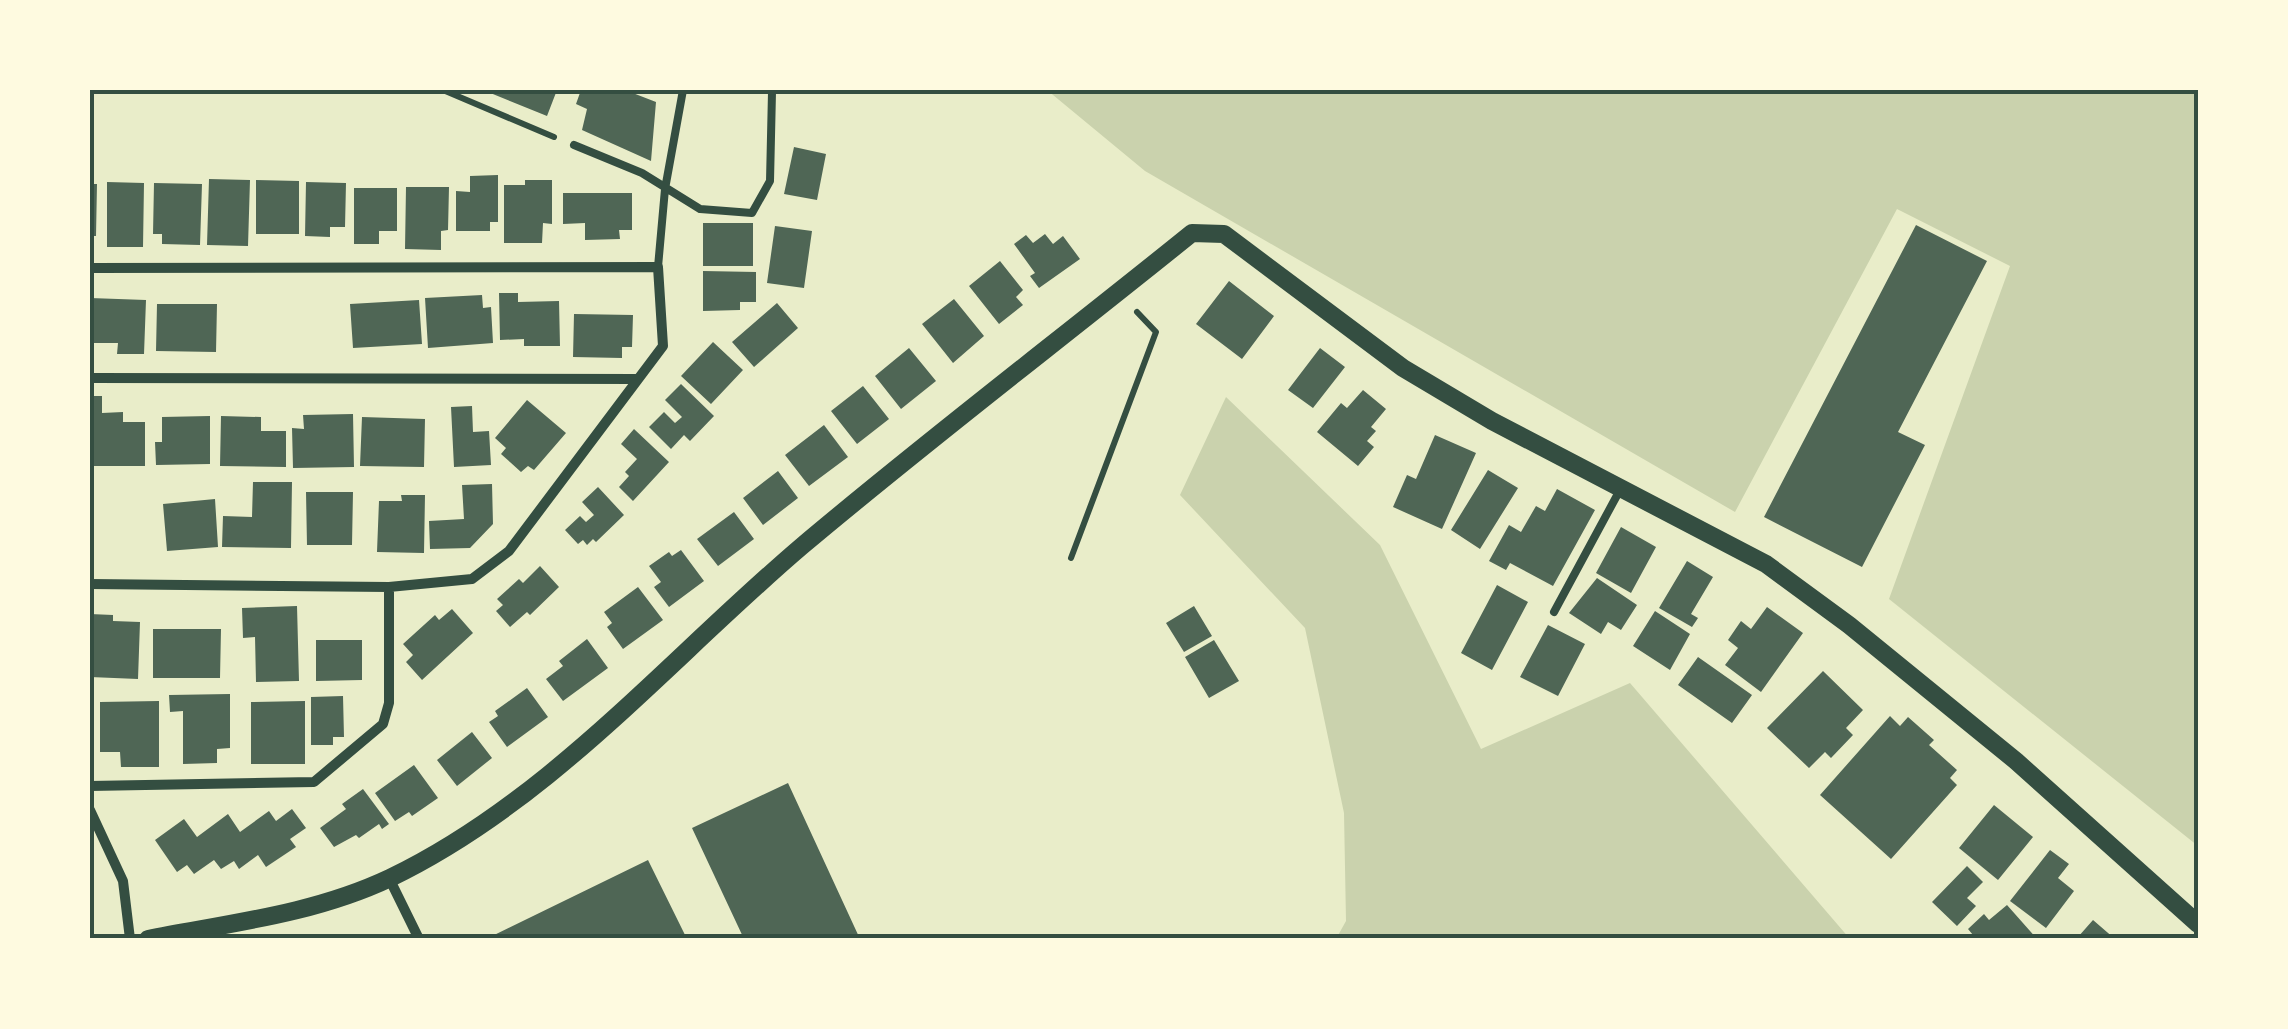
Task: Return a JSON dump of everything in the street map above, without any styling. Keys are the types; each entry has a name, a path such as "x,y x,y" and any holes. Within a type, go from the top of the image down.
{"street":[{"path":"148,939 324,905 389,878 467,836 540,782 802,546 1192,234 1224,234 1403,368 1492,421 1766,564 1850,625 2016,761 2198,924"},
{"path":"90,268 658,267 663,346 509,551 472,579 390,587 90,584"},
{"path":"90,378 637,378"},
{"path":"90,786 314,782 383,724 389,703 390,587"},
{"path":"90,810 123,881 130,939"},
{"path":"389,878 419,939"}],"lane":[{"path":"658,267 665,190 683,90"},
{"path":"574,145 642,174 700,210 752,213 770,181 772,92"},
{"path":"1554,612 1621,488"}],"path":[{"path":"442,90 574,145"},
{"path":"1071,558 1156,332"}],"green space":[{"path":"1047,90 2198,90 2198,846 1889,599 2010,266 1897,209 1735,512 1145,171"},
{"path":"1226,397 1380,545 1481,749 1630,683 1850,939 1336,939 1346,921 1344,813 1305,628 1180,495"}],"building":[{"path":"483,90 557,90 547,116"},
{"path":"581,90 625,90 656,102 651,161 582,130 587,109 576,104"},
{"path":"794,147 826,154 817,200 784,194"},
{"path":"498,175 498,222 490,222 490,231 456,231 456,191 470,192 470,176"},
{"path":"209,179 250,180 248,246 207,245"},
{"path":"256,180 299,181 299,234 256,234"},
{"path":"525,180 552,180 552,224 543,223 542,243 504,243 504,185 525,185"},
{"path":"107,182 144,183 143,247 107,247"},
{"path":"306,182 346,183 345,227 330,227 330,237 305,236"},
{"path":"154,183 202,184 200,245 162,244 162,234 153,234"},
{"path":"90,184 97,184 96,236 90,236"},
{"path":"406,187 449,187 448,230 441,231 441,250 405,249"},
{"path":"354,188 397,188 397,231 379,231 379,244 354,244"},
{"path":"563,193 632,193 632,230 619,230 620,239 585,240 585,223 563,224"},
{"path":"703,223 753,223 753,266 703,266"},
{"path":"1916,225 1987,261 1898,432 1925,445 1862,567 1764,517"},
{"path":"775,226 812,231 804,288 767,283"},
{"path":"1045,234 1053,244 1063,236 1080,259 1039,288 1030,276 1035,273 1014,244 1026,235 1033,243"},
{"path":"1000,261 1023,290 1016,297 1023,305 999,324 969,286"},
{"path":"703,271 756,272 756,302 740,302 740,310 703,311"},
{"path":"1229,281 1274,316 1242,359 1196,324"},
{"path":"499,293 518,293 518,302 559,301 560,346 524,346 524,339 500,340"},
{"path":"482,295 483,308 491,307 493,343 428,348 425,298"},
{"path":"90,298 146,300 144,354 117,354 118,343 90,343"},
{"path":"954,299 984,336 953,363 922,324"},
{"path":"419,300 422,344 353,348 350,304"},
{"path":"777,303 798,328 754,367 732,342"},
{"path":"157,304 217,304 216,352 156,351"},
{"path":"574,314 633,315 632,347 622,347 622,358 573,357"},
{"path":"713,342 743,370 711,404 681,376"},
{"path":"909,348 936,381 901,409 875,376"},
{"path":"1320,348 1345,367 1313,408 1288,390"},
{"path":"681,384 714,416 690,441 684,435 671,449 649,427 664,412 675,423 682,417 665,400"},
{"path":"863,386 889,419 857,444 831,411"},
{"path":"1363,390 1386,409 1371,427 1376,431 1367,441 1374,447 1358,466 1317,432 1341,403 1347,408"},
{"path":"90,396 102,396 102,413 123,412 123,422 145,422 145,466 90,466"},
{"path":"527,400 566,433 534,470 528,466 521,472 501,454 506,448 495,438"},
{"path":"472,406 473,432 489,431 491,465 454,467 451,407"},
{"path":"353,414 354,467 293,468 292,428 304,429 303,415"},
{"path":"210,416 210,464 156,465 155,442 162,442 162,417"},
{"path":"221,416 261,417 261,431 286,431 286,467 220,466"},
{"path":"362,417 425,419 424,467 360,466"},
{"path":"824,425 848,457 809,486 785,455"},
{"path":"634,429 669,462 633,501 619,487 629,476 625,472 637,459 621,444"},
{"path":"1435,435 1476,453 1442,529 1393,507 1407,475 1416,479"},
{"path":"1488,470 1518,488 1480,549 1451,530"},
{"path":"778,471 798,498 763,525 743,498"},
{"path":"253,482 292,482 291,548 222,547 223,516 252,517"},
{"path":"492,484 493,524 470,548 430,549 429,521 464,519 462,485"},
{"path":"598,487 624,515 596,542 593,539 587,545 583,540 578,544 565,530 580,516 586,522 594,515 582,502"},
{"path":"1557,489 1595,510 1553,586 1510,563 1506,570 1489,561 1509,525 1521,532 1536,506 1545,511"},
{"path":"306,492 353,492 352,545 307,545"},
{"path":"401,495 425,495 424,553 377,552 379,501 402,501"},
{"path":"215,499 218,547 167,551 163,504"},
{"path":"734,512 754,539 718,566 697,539"},
{"path":"1621,527 1656,547 1631,593 1596,573"},
{"path":"681,550 704,581 669,607 654,587 661,582 649,566 669,552 672,556"},
{"path":"1687,561 1713,577 1691,614 1698,618 1692,627 1659,608"},
{"path":"540,566 559,587 530,615 527,612 510,627 496,611 503,605 497,599 519,579 523,583"},
{"path":"1597,578 1637,605 1621,630 1608,622 1601,634 1569,613"},
{"path":"1497,585 1528,602 1492,670 1461,653"},
{"path":"638,587 663,620 623,649 607,627 612,623 604,612"},
{"path":"297,606 299,681 256,682 255,637 243,638 242,608"},
{"path":"1194,606 1212,636 1184,652 1166,623"},
{"path":"1767,607 1803,633 1761,692 1725,665 1738,648 1728,640 1741,621 1751,629"},
{"path":"452,609 473,633 422,680 406,662 413,655 403,644 435,615 439,620"},
{"path":"1655,611 1690,634 1670,670 1633,646"},
{"path":"90,614 113,615 113,621 140,622 138,679 90,677"},
{"path":"1548,625 1585,644 1558,696 1520,677"},
{"path":"153,629 221,629 220,678 153,678"},
{"path":"587,639 608,668 563,701 546,679 563,666 559,661"},
{"path":"316,640 362,640 362,680 316,681"},
{"path":"1214,640 1239,681 1209,698 1185,657"},
{"path":"1698,657 1752,695 1732,723 1678,685"},
{"path":"1823,671 1863,710 1846,728 1853,735 1831,758 1825,752 1809,768 1767,728"},
{"path":"527,688 548,717 507,747 489,722 498,716 495,711"},
{"path":"230,694 230,748 217,749 217,763 183,764 183,711 170,712 169,695"},
{"path":"343,696 344,737 333,737 333,745 311,745 311,697"},
{"path":"159,701 159,767 121,767 120,752 100,752 100,702"},
{"path":"305,701 305,764 251,764 251,702"},
{"path":"1890,716 1900,726 1908,717 1934,740 1929,745 1957,770 1950,778 1957,785 1891,859 1820,795"},
{"path":"472,732 492,758 457,786 437,760"},
{"path":"414,765 438,798 412,816 409,812 395,821 375,793"},
{"path":"788,783 860,939 744,939 692,828"},
{"path":"363,789 389,824 382,829 379,824 359,838 356,835 334,847 320,828 346,809 342,804"},
{"path":"1994,805 2033,837 1998,880 1959,848"},
{"path":"292,809 306,828 290,839 296,847 266,867 258,855 239,869 234,861 221,869 214,860 194,874 187,865 177,872 155,840 184,819 197,837 228,814 240,832 269,811 276,821"},
{"path":"2050,850 2069,864 2058,878 2074,891 2046,928 2010,901"},
{"path":"648,860 687,939 486,939"},
{"path":"1967,866 1983,882 1967,898 1976,906 1957,926 1932,902"},
{"path":"2007,905 2037,939 1969,939 1973,935 1968,929 1984,914 1989,920"},
{"path":"2093,920 2115,939 2078,937"}]}
